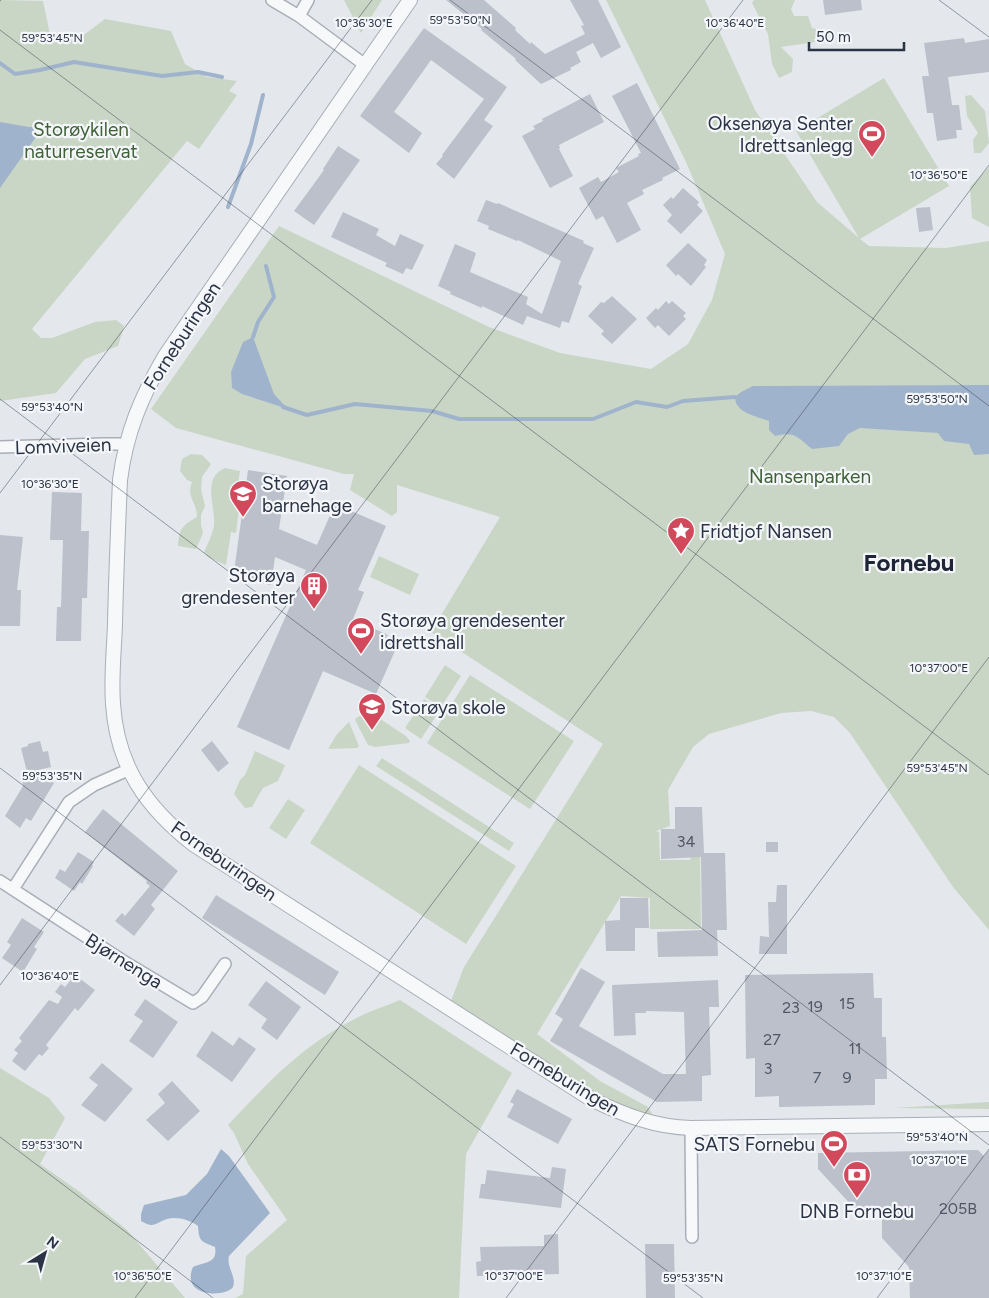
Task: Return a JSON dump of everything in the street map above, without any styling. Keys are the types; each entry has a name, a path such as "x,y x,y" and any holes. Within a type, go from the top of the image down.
{"street":[{"path":"272,0 299,16 365,65"},
{"path":"299,16 308,0"},
{"name":"Forneburingen","path":"410,0 165,356 143,398 125,446 120,480 113,704 120,747 130,769 142,792 156,810 173,828 193,844 591,1099 617,1112 641,1121 691,1128 989,1124"},
{"name":"Lomviveien","path":"0,447 104,444 120,444 125,446"},
{"path":"13,890 70,802 94,785 130,769"},
{"name":"Bjørnenga","path":"0,881 150,978 193,1003 202,997 225,964"},
{"path":"691,1128 692,1237"}],"green space":[{"name":"Storøykilen naturreservat","path":"0,0 43,1 50,34 81,37 105,19 171,31 185,64 207,77 237,81 229,91 237,95 199,149 187,141 32,329 41,338 52,338 95,322 116,320 124,326 118,346 85,359 56,393 0,401"},
{"path":"344,0 382,0 361,33"},
{"name":"Nansenparken","path":"606,0 705,0 755,110 817,202 859,238 796,131 884,78 949,186 860,239 869,246 946,248 989,241 989,930 953,887 850,733 834,717 811,711 781,713 709,734 693,747 668,790 670,826 656,831 659,832 660,860 690,860 692,853 700,853 701,929 650,929 650,898 621,896 537,1034 600,1081 648,1107 654,1117 627,1109 597,1094 451,1001 464,967 603,744 431,632 500,517 397,485 397,512 392,516 350,490 354,474 344,474 176,428 151,409 279,226 489,327 560,353 651,369 688,344 712,300 725,254 686,162"},
{"path":"754,0 795,0 791,9 794,16 808,16 812,28 829,33 829,40 781,47 793,59 792,72 779,78 772,64 768,34 752,3"},
{"path":"971,95 985,111 989,143 981,153 974,153 973,140 978,133 967,116 965,96"},
{"path":"989,167 989,227 972,218 970,187"},
{"path":"191,454 202,455 211,464 202,477 201,489 205,506 201,515 203,533 196,549 178,546 180,531 197,517 190,492 192,482 187,480 180,471 182,459"},
{"path":"225,468 240,471 234,507 239,510 236,533 231,532 226,565 208,557 204,552 214,526 211,494 213,479"},
{"path":"379,556 419,574 410,595 370,577"},
{"path":"445,665 461,676 441,707 425,697"},
{"path":"470,675 574,741 530,809 427,743"},
{"path":"424,699 440,710 421,739 405,728"},
{"path":"368,714 374,715 406,736 410,741 409,743 375,747 368,745 355,720 357,717"},
{"path":"349,722 359,746 357,748 328,749 337,734"},
{"path":"255,751 285,765 278,781 263,788 252,807 245,808 234,794 240,780 245,775"},
{"path":"382,758 514,843 509,851 376,766"},
{"path":"359,765 516,866 466,944 310,843"},
{"path":"288,799 305,810 286,839 269,828"},
{"path":"400,1000 512,1073 466,1154 459,1298 235,1298 243,1294 246,1256 287,1220 248,1164 234,1133 228,1125 285,1068 316,1043 357,1018"},
{"path":"0,1068 49,1098 65,1118 40,1164 80,1192 127,1230 185,1298 0,1298"},
{"path":"989,1102 989,1109 895,1108"}],"water":[{"path":"0,122 29,127 43,127 0,188"},
{"path":"253,337 274,394 285,406 282,407 242,394 232,388 231,372 243,342"},
{"path":"989,385 989,454 974,455 969,444 944,441 938,433 860,428 848,434 839,446 812,449 795,436 787,434 775,436 769,430 769,421 742,410 738,407 735,397 753,386"},
{"path":"221,1149 229,1156 270,1213 229,1256 228,1260 234,1279 233,1287 222,1293 213,1293 198,1289 193,1284 191,1277 193,1267 209,1262 215,1253 215,1247 200,1238 198,1226 179,1218 167,1219 149,1225 141,1221 141,1214 144,1205 186,1195 207,1174"}],"building":[{"path":"446,0 484,0 516,28 515,30 530,44 531,42 545,54 585,34 581,26 584,25 570,0 598,0 621,47 601,58 593,43 576,52 581,62 570,68 571,70 541,84 516,59"},
{"path":"823,0 861,0 862,10 825,15"},
{"path":"424,28 507,87 484,120 493,126 454,179 436,164 484,99 431,60 394,112 422,133 409,153 360,116"},
{"path":"964,38 965,43 989,39 989,72 948,77 952,105 959,105 962,130 956,130 957,138 937,141 933,113 927,113 922,76 929,76 924,43"},
{"path":"637,83 680,169 642,190 644,194 627,203 641,230 617,243 603,216 596,220 579,188 598,177 601,182 619,172 616,168 639,156 638,154 641,153 612,96"},
{"path":"590,94 604,122 559,145 559,149 573,176 550,188 522,136 535,129 533,126 543,121 542,119"},
{"path":"338,146 360,160 314,225 294,211 324,170"},
{"path":"683,188 699,202 697,205 703,211 681,234 667,221 672,215 663,205 671,197 673,199"},
{"path":"486,200 498,203 584,241 583,243 594,248 578,284 582,286 569,323 562,321 560,328 527,316 523,325 450,294 451,292 438,286 455,244 476,253 470,272 528,297 526,304 542,314 561,261 518,240 488,229 489,226 477,221"},
{"path":"930,207 933,230 919,232 916,208"},
{"path":"343,212 379,229 376,235 395,246 400,234 424,245 412,270 406,268 403,274 385,266 387,263 331,237"},
{"path":"688,243 707,260 704,265 706,267 691,286 678,274 676,276 666,265"},
{"path":"612,296 637,319 612,344 601,334 604,331 588,316 601,302 604,303"},
{"path":"666,301 669,304 672,301 686,313 683,316 686,319 669,336 658,325 655,328 646,318 656,308 658,310"},
{"name":"Storøya grendesenter","path":"248,470 287,476 279,529 317,545 335,504 386,526 358,590 364,592 353,619 388,635 386,638 398,644 376,694 323,671 289,750 237,727 306,570 275,557 271,585 233,579"},
{"path":"52,492 82,493 81,531 89,531 87,598 82,598 81,641 56,641 57,607 61,607 63,540 50,540"},
{"path":"0,535 23,537 17,590 21,590 20,626 0,626"},
{"path":"40,741 43,752 48,751 51,767 34,771 54,783 31,821 26,818 20,828 5,816 23,786 22,774 31,771 27,772 21,748"},
{"path":"212,741 229,763 218,772 201,750"},
{"path":"675,807 702,807 704,853 725,853 727,930 717,930 718,956 658,957 657,932 702,930 701,857 661,859 661,829 675,829"},
{"path":"103,809 178,871 151,905 155,909 134,936 115,921 122,913 125,916 150,886 146,883 147,881 85,832"},
{"path":"766,842 778,842 778,852 766,852"},
{"path":"78,852 94,862 82,884 80,882 74,891 55,878 60,869 65,872"},
{"path":"777,885 787,885 787,954 759,954 760,936 769,937 768,902 776,902"},
{"path":"216,895 339,972 325,995 202,918"},
{"path":"620,898 648,898 649,928 635,928 635,951 606,951 605,921 620,920"},
{"path":"22,918 44,932 34,947 37,949 23,972 2,958 11,945 7,942"},
{"path":"581,968 605,982 579,1026 663,1074 686,1074 684,1012 646,1011 646,1013 635,1013 636,1035 614,1036 612,985 718,980 719,1007 709,1007 711,1075 702,1076 702,1101 657,1102 550,1041 563,1019 555,1014"},
{"path":"873,973 874,998 882,998 882,1037 886,1037 887,1079 875,1079 875,1105 779,1107 779,1096 755,1097 755,1058 746,1059 745,975"},
{"path":"75,975 95,990 78,1011 75,1008 46,1045 49,1048 42,1056 39,1054 25,1071 12,1061 18,1053 14,1050 22,1041 19,1038 49,1000 58,1004 62,997 55,992 61,984 65,987"},
{"path":"266,981 301,1007 277,1040 261,1028 267,1019 248,1005"},
{"path":"145,999 178,1022 153,1058 129,1041 143,1021 134,1015"},
{"path":"212,1031 233,1046 239,1037 256,1049 232,1082 196,1056"},
{"path":"102,1063 133,1089 105,1122 81,1105 98,1085 89,1078"},
{"path":"172,1081 200,1111 168,1141 146,1120 165,1103 158,1094"},
{"path":"517,1089 572,1119 558,1144 507,1117 514,1104 510,1102"},
{"path":"978,1150 984,1156 989,1150 989,1298 910,1298 909,1267 882,1238 882,1209 854,1208 818,1169 818,1153"},
{"path":"552,1167 566,1169 561,1208 479,1198 481,1184 485,1184 487,1170 550,1178"},
{"path":"558,1234 559,1274 477,1276 476,1262 481,1261 480,1247 544,1246 544,1235"},
{"path":"645,1244 674,1244 675,1298 646,1298"}],"waterway":[{"path":"0,63 15,74 74,62 162,76 198,72 222,77"},
{"path":"228,207 251,144 263,95"},
{"path":"253,337 258,322 274,297 266,266"},
{"path":"283,407 307,415 355,404 432,411 459,419 593,419 636,402 667,407 683,401 735,397"}],"place":[{"name":"Oksenøya Senter Idrettsanlegg","path":"872,158"},
{"name":"Storøya barnehage","path":"243,518"},
{"name":"Fridtjof Nansen","path":"681,555"},
{"name":"Storøya grendesenter","path":"314,610"},
{"name":"Storøya grendesenter idrettshall","path":"361,655"},
{"name":"Storøya skole","path":"372,731"},
{"name":"SATS Fornebu","path":"834,1168"},
{"name":"DNB Fornebu","path":"857,1199"}],"district":[{"name":"Fornebu","path":"909,562"}]}
